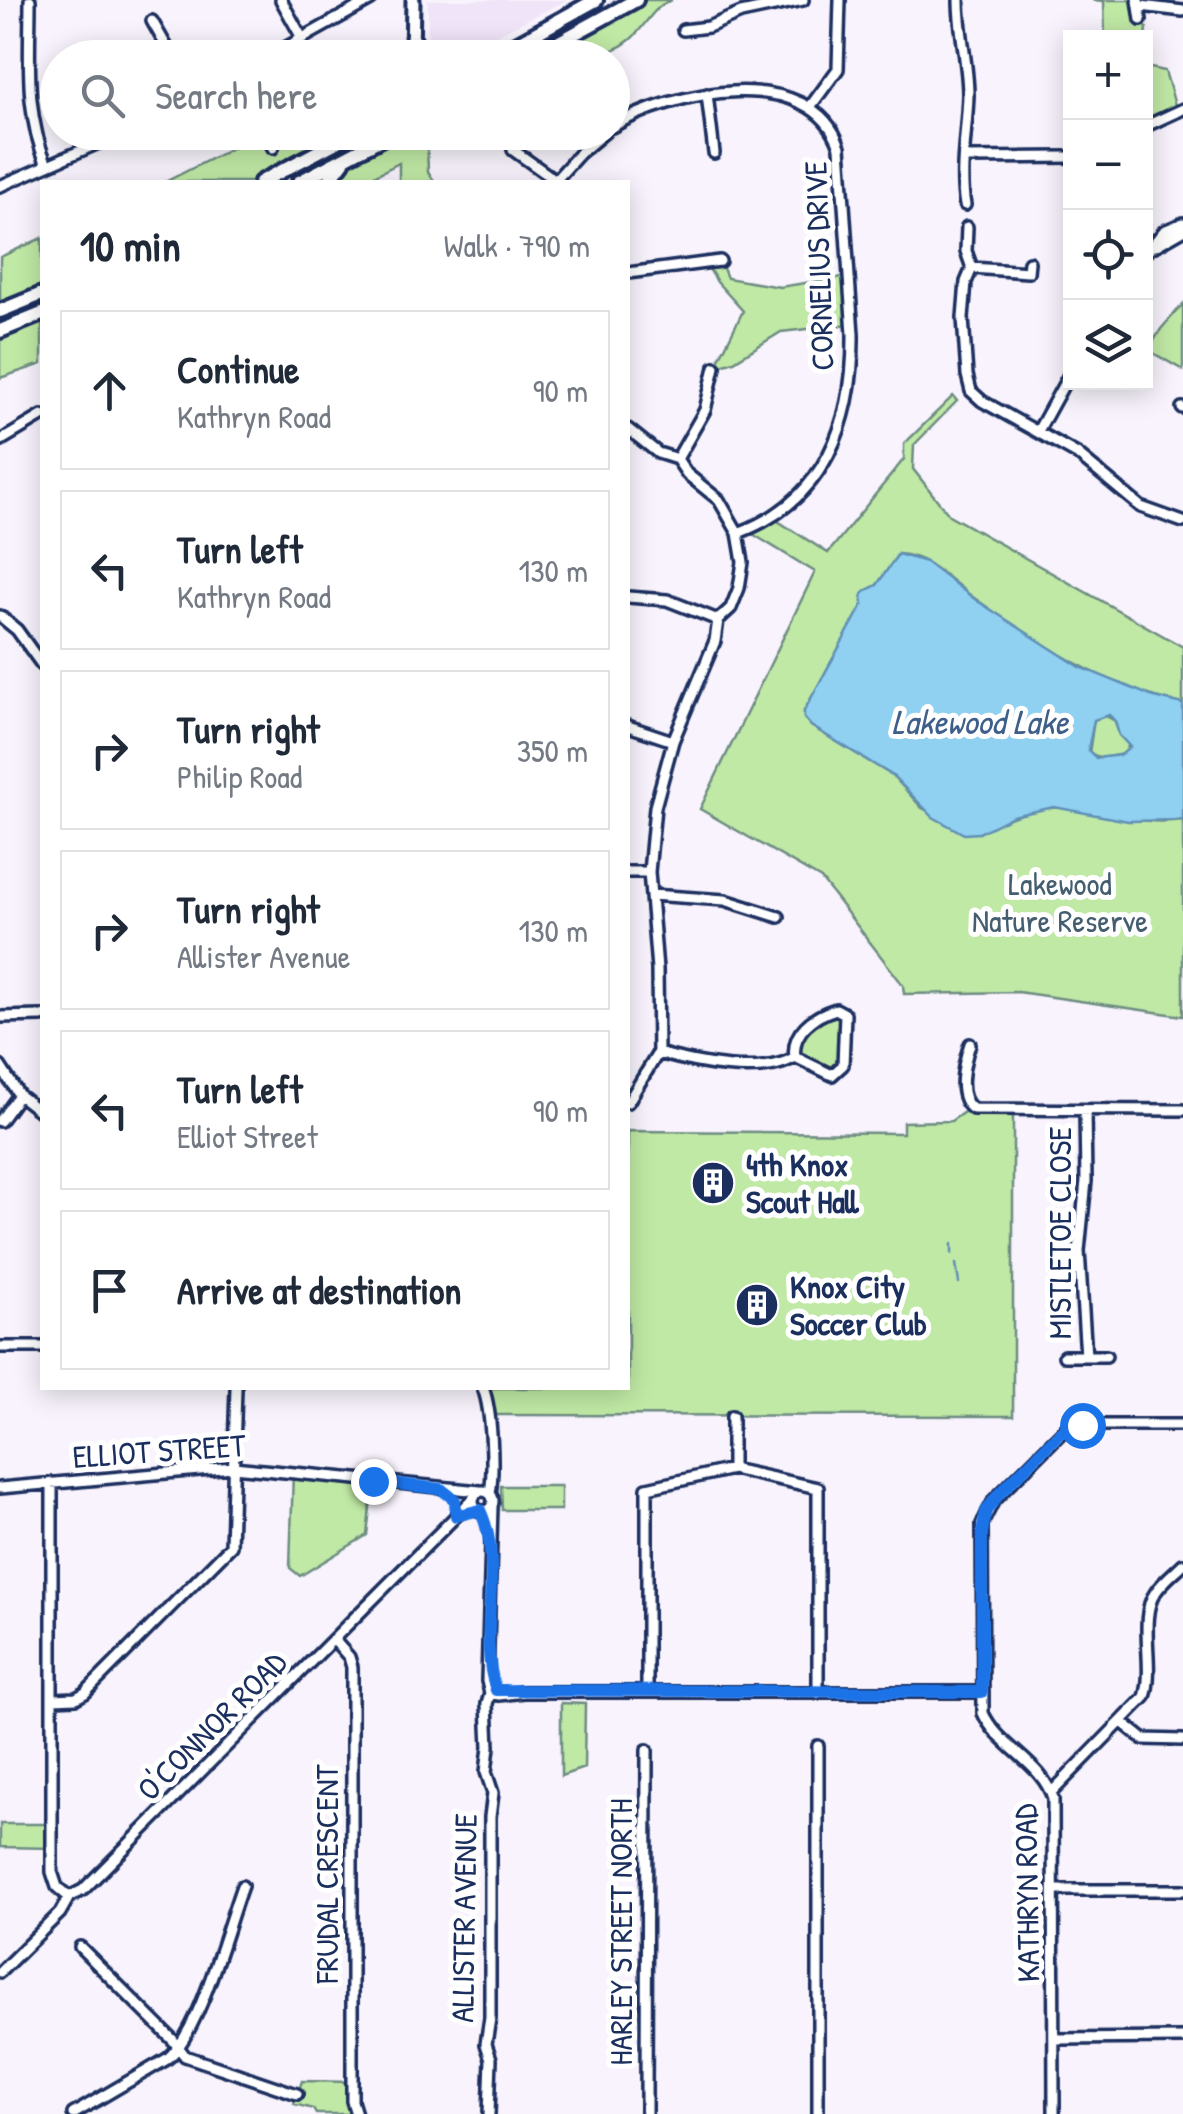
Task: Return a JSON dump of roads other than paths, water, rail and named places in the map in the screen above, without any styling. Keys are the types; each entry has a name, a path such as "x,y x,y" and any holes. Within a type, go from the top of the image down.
{"main road":[{"path":"413,0 413,40"},
{"path":"524,40 596,0"},
{"path":"563,40 636,0"},
{"path":"265,180 322,150"},
{"path":"303,180 362,150"},
{"path":"329,180 344,160"},
{"path":"0,310 40,295"},
{"path":"0,331 40,315"}],"street":[{"path":"30,0 30,114 40,148"},
{"path":"281,0 302,38"},
{"path":"298,40 371,0"},
{"path":"683,30 708,26 741,12 803,0"},
{"path":"630,119 664,103 707,94 753,93 810,107 838,70 840,0"},
{"path":"959,0 968,92 964,205"},
{"path":"1141,20 1140,3 1183,11"},
{"path":"152,21 162,40"},
{"path":"707,94 714,153"},
{"name":"CORNELIUS DRIVE","path":"738,532 781,513 813,481 834,440 848,392 853,334 842,156 830,127 810,107"},
{"path":"1153,123 1183,109"},
{"path":"41,150 47,165"},
{"path":"0,186 82,150"},
{"path":"512,150 554,180"},
{"path":"556,180 584,150"},
{"path":"966,158 1063,157"},
{"path":"291,167 298,180"},
{"path":"1153,244 1164,230 1183,222"},
{"path":"968,228 966,252 972,268 966,282 963,318 969,388 982,400 1092,464 1142,507 1183,522"},
{"path":"1153,247 1183,230"},
{"path":"630,272 720,262"},
{"path":"972,268 1032,270"},
{"path":"676,459 704,410 715,367"},
{"path":"1038,431 1063,386"},
{"path":"0,441 40,417"},
{"path":"630,431 658,453 676,459 686,474 719,500 738,532 742,576 731,608 718,620 715,642 674,742 655,807 649,872 658,969 658,1053 630,1099"},
{"path":"630,597 667,600 718,620"},
{"path":"0,616 17,630 40,662"},
{"path":"630,727 674,742"},
{"path":"630,872 649,872"},
{"path":"651,895 712,898 778,917"},
{"path":"829,1010 843,1012 844,1062 839,1072 828,1074 795,1057 798,1032 829,1010"},
{"path":"0,1016 40,1016"},
{"path":"970,1044 964,1064 964,1098 970,1108 1183,1110"},
{"path":"658,1053 730,1066 774,1066 795,1057"},
{"path":"0,1066 19,1096 40,1112"},
{"path":"0,1121 19,1096"},
{"name":"MISTLETOE CLOSE","path":"1085,1110 1086,1181 1079,1251 1086,1356"},
{"path":"0,1347 40,1347"},
{"name":"MISTLETOE CLOSE","path":"1064,1356 1106,1356"},
{"path":"53,1699 76,1698 86,1693 229,1549 233,1537 236,1390"},
{"path":"441,1489 455,1500 458,1514 482,1500 490,1457 489,1410 484,1390"},
{"path":"732,1416 732,1469"},
{"name":"KATHRYN ROAD","path":"1054,2114 1052,1792 988,1723 984,1713 982,1524 990,1505 1060,1433 1071,1427 1183,1425"},
{"name":"ELLIOT STREET","path":"0,1488 234,1467 441,1489 482,1500"},
{"path":"646,1692 647,1488 732,1469 818,1488 818,1693"},
{"path":"52,1483 53,1877 57,1887 69,1897"},
{"name":"ALLISTER AVENUE","path":"482,1500 490,1536 487,1681 494,1693 487,1704 486,1772 493,1793 490,2018 486,2044 491,2059 489,2114"},
{"name":"O'CONNOR ROAD","path":"0,1972 58,1915 69,1897 83,1890 458,1514"},
{"path":"1052,1792 1141,1702 1148,1688 1152,1598 1183,1564"},
{"name":"FRUDAL CRESCENT","path":"334,1640 349,1657 352,1668 352,2100 356,2114"},
{"path":"494,1693 982,1692"},
{"path":"1122,1722 1143,1739 1183,1740"},
{"path":"818,1746 818,2114"},
{"name":"HARLEY STREET NORTH","path":"646,2114 647,1750"},
{"path":"73,2114 167,2060 178,2048 192,2026 242,1886"},
{"path":"1054,1890 1183,1890"},
{"path":"80,1947 192,2059 297,2094"},
{"path":"1054,2039 1183,2038"}],"water":[{"name":"Lakewood Lake","path":"898,554 926,562 976,600 1080,667 1151,696 1183,704 1183,820 1128,821 1054,807 1013,816 979,833 964,834 933,817 893,776 811,726 804,711 863,604 862,596 877,585","holes":["1109,715 1119,735 1130,747 1121,755 1096,758 1088,750 1094,720"]}],"waterway":[{"path":"952,1244 952,1254"},
{"path":"956,1264 959,1283"}],"place":[{"name":"4th Knox Scout Hall","path":"713,1183"},
{"name":"Knox City Soccer Club","path":"757,1305"}],"park label":[{"name":"Lakewood Nature Reserve","path":"1060,902"}]}
